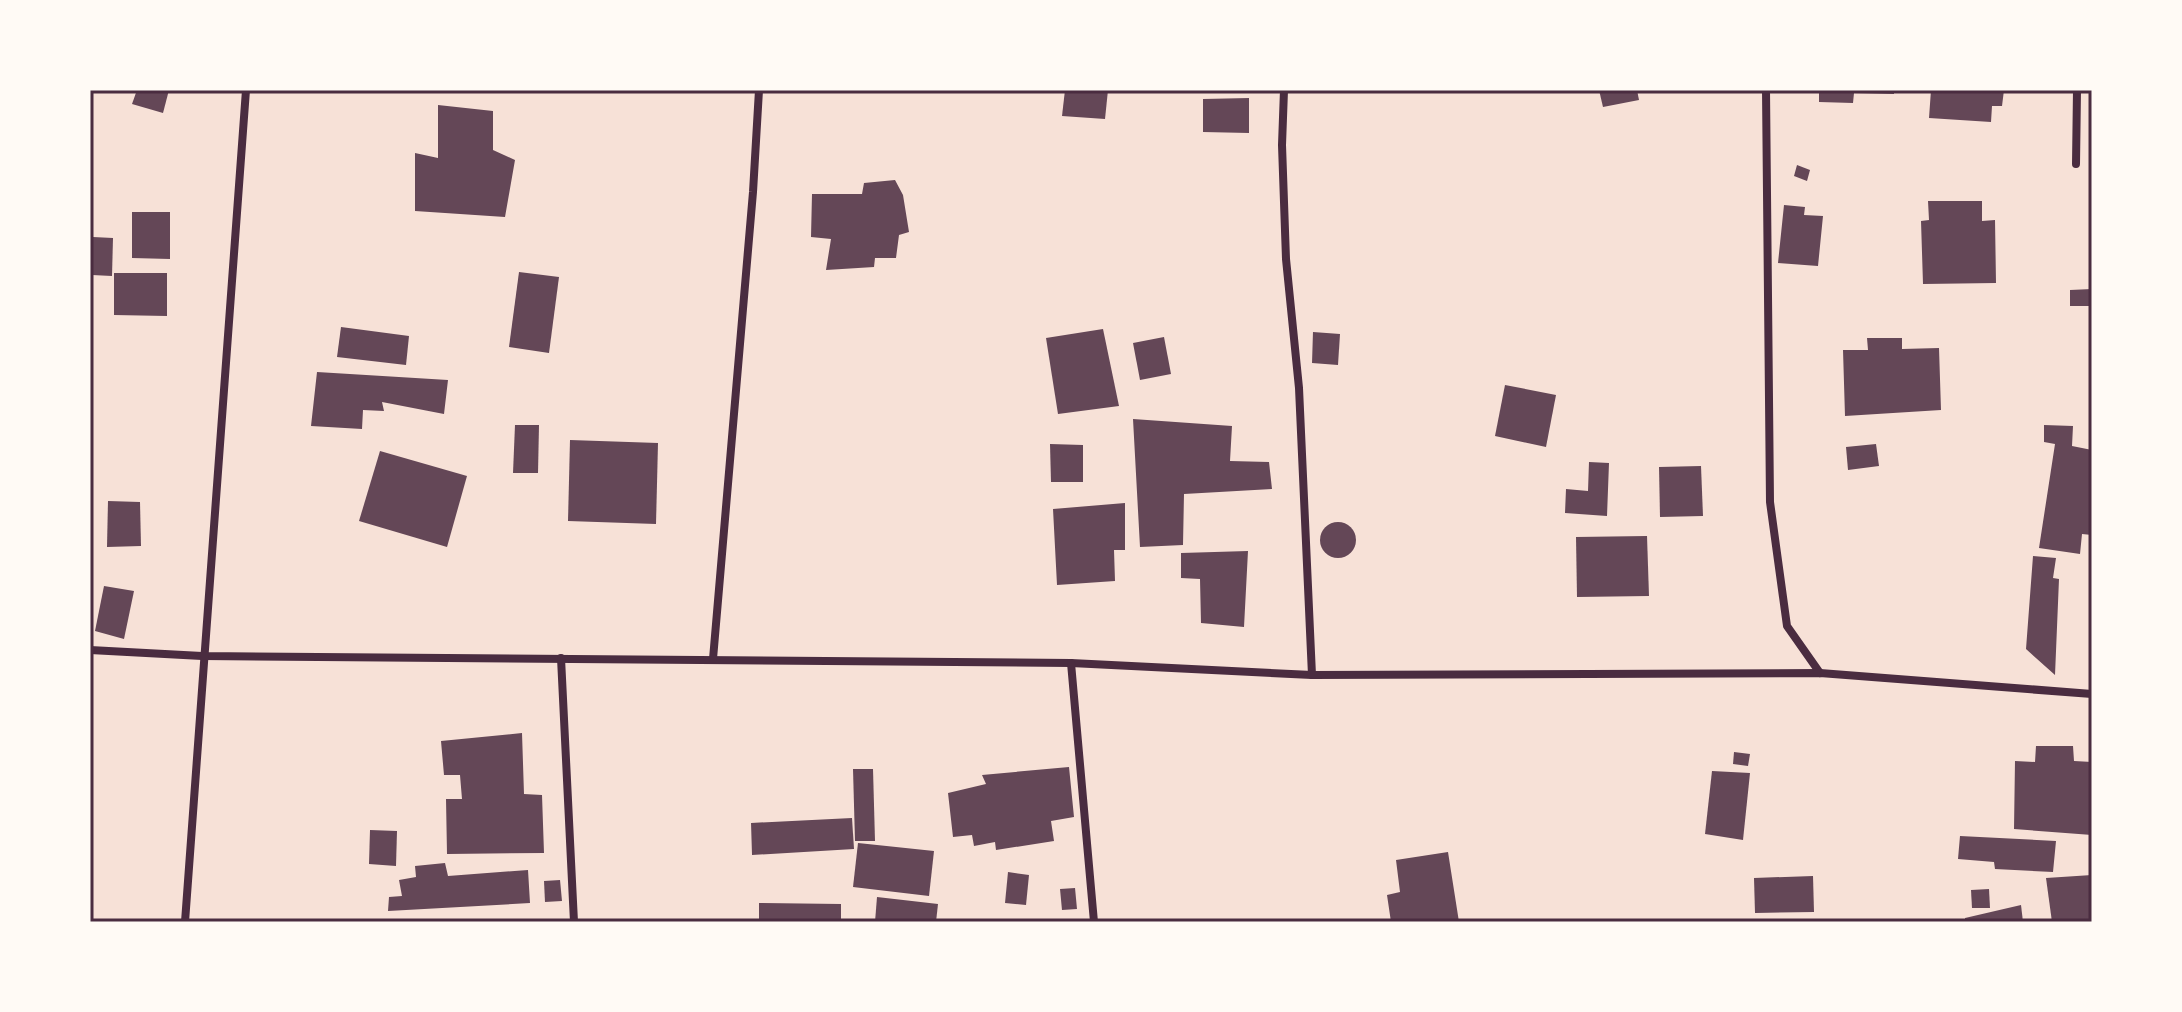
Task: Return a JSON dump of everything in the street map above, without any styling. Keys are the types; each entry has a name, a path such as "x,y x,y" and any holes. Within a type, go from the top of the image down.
{"street":[{"path":"185,922 202,656 246,90"},
{"path":"713,659 759,90"},
{"path":"1284,90 1282,145 1286,259 1299,388 1312,675"},
{"path":"1766,90 1770,502 1787,626 1820,673"},
{"path":"2076,164 2077,90"},
{"path":"90,650 202,656 1071,663 1312,675 1820,673 2092,694"},
{"path":"561,658 574,922"},
{"path":"1071,663 1094,922"}],"building":[{"path":"137,90 169,90 163,113 132,104"},
{"path":"1065,90 1108,90 1105,119 1062,116"},
{"path":"1599,90 1637,90 1639,100 1603,107"},
{"path":"1819,90 1894,90 1894,94 1854,93 1853,103 1819,102"},
{"path":"1931,90 2004,90 2002,106 1992,106 1991,122 1929,118"},
{"path":"1249,98 1249,133 1203,132 1203,99"},
{"path":"438,105 493,111 493,150 515,160 505,217 415,211 415,153 438,158"},
{"path":"1797,165 1810,170 1807,181 1794,176"},
{"path":"895,180 903,195 909,232 899,235 896,258 875,258 874,267 826,270 831,239 811,237 812,194 862,194 864,183"},
{"path":"1928,201 1982,201 1982,221 1995,220 1996,283 1923,284 1921,221 1929,220"},
{"path":"1784,205 1805,207 1804,215 1823,216 1818,266 1778,263"},
{"path":"132,212 170,212 170,259 132,258"},
{"path":"93,237 113,238 112,276 92,275"},
{"path":"519,272 559,277 549,353 509,347"},
{"path":"114,273 167,273 167,316 114,315"},
{"path":"2092,289 2092,306 2070,306 2070,290"},
{"path":"341,327 409,336 406,365 337,357"},
{"path":"1103,329 1119,406 1058,414 1046,338"},
{"path":"1313,332 1340,334 1338,365 1312,363"},
{"path":"1164,337 1171,374 1140,380 1133,343"},
{"path":"1867,338 1902,338 1902,349 1939,348 1941,410 1845,416 1843,350 1868,350"},
{"path":"317,372 448,380 444,414 382,402 384,411 363,410 362,429 311,426"},
{"path":"1505,385 1556,395 1546,447 1495,436"},
{"path":"1133,419 1232,426 1230,461 1269,462 1272,489 1184,494 1183,545 1140,547"},
{"path":"515,425 539,425 538,473 513,473"},
{"path":"2044,425 2073,426 2072,446 2092,450 2092,535 2082,534 2080,554 2039,548 2055,444 2044,442"},
{"path":"570,440 658,443 656,524 568,521"},
{"path":"1050,444 1083,445 1083,482 1051,482"},
{"path":"1876,444 1879,466 1848,470 1846,447"},
{"path":"380,451 467,476 447,547 359,521"},
{"path":"1589,462 1609,463 1607,516 1565,513 1566,489 1588,491"},
{"path":"1701,466 1703,516 1660,517 1659,467"},
{"path":"108,501 140,502 141,546 107,547"},
{"path":"1125,503 1125,550 1114,550 1115,581 1057,585 1053,509"},
{"path":"1338,522 1351,527 1356,540 1351,553 1338,558 1325,553 1320,540 1325,527"},
{"path":"1647,536 1649,596 1577,597 1576,537"},
{"path":"1248,551 1244,627 1201,623 1200,579 1181,578 1181,553"},
{"path":"2033,556 2056,558 2053,578 2059,579 2055,675 2026,649"},
{"path":"104,586 134,591 124,639 95,631"},
{"path":"522,733 524,794 542,795 544,853 447,854 446,799 462,799 460,775 444,775 441,741"},
{"path":"2036,746 2073,746 2074,761 2092,762 2092,835 2014,829 2015,761 2035,762"},
{"path":"1734,752 1750,754 1748,766 1733,764"},
{"path":"1069,767 1074,817 1051,821 1054,841 996,850 995,842 974,846 972,835 953,837 948,793 986,784 982,775"},
{"path":"853,769 873,769 875,841 855,841"},
{"path":"1712,771 1750,773 1743,840 1705,834"},
{"path":"852,818 854,849 752,855 751,823"},
{"path":"370,830 397,831 396,866 369,864"},
{"path":"1960,836 2056,841 2053,872 1995,869 1994,862 1958,859"},
{"path":"858,843 934,851 929,896 853,887"},
{"path":"1448,852 1459,922 1391,922 1387,895 1400,892 1396,860"},
{"path":"445,863 448,876 528,870 530,903 388,911 389,897 402,896 399,880 416,877 415,866"},
{"path":"1008,872 1029,875 1026,905 1005,903"},
{"path":"2092,875 2092,922 2052,922 2046,878"},
{"path":"1813,876 1814,912 1755,913 1754,878"},
{"path":"560,880 562,901 545,902 544,881"},
{"path":"1075,888 1077,909 1062,910 1060,889"},
{"path":"1989,889 1990,908 1972,908 1971,890"},
{"path":"877,897 938,904 936,922 875,922"},
{"path":"759,903 841,904 841,922 759,922"},
{"path":"2021,905 2023,922 1965,922 1965,918"}]}
